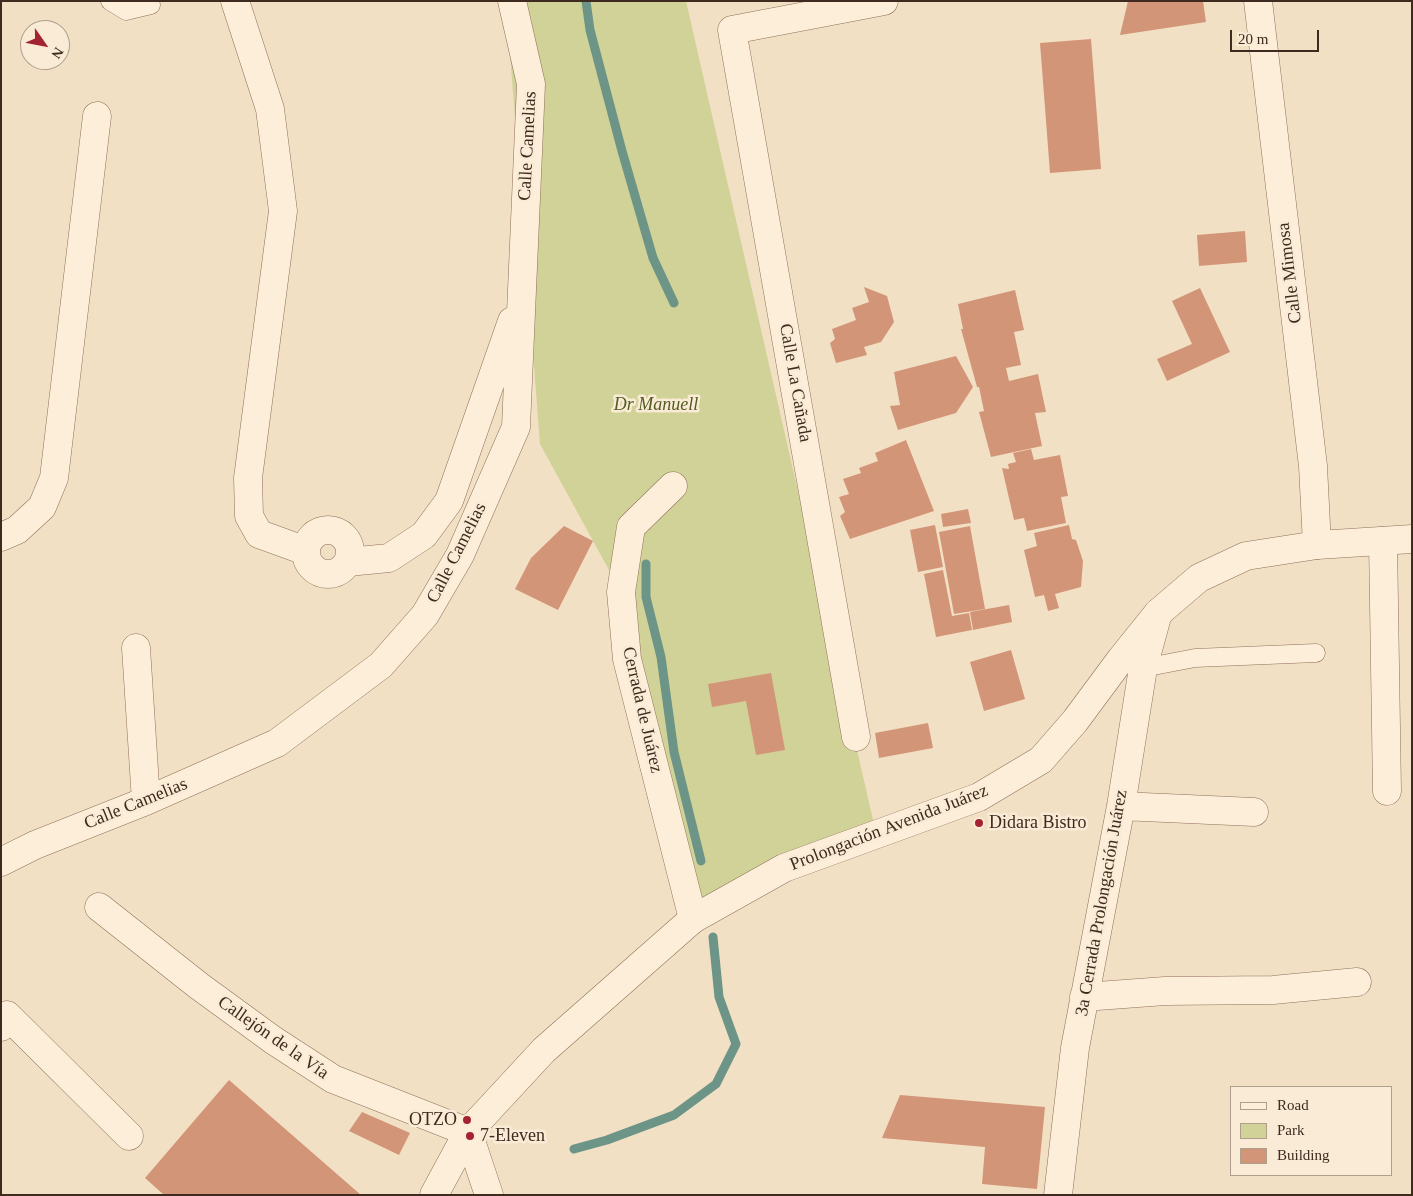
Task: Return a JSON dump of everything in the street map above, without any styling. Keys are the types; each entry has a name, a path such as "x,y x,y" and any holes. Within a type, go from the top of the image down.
{"street":[{"path":"236,1 270,109 283,211 248,478 249,516 259,534 306,551 308,561 313,569 322,574 332,574 341,570 348,562 389,558 424,535 449,501 521,294"},
{"name":"Calle Camelias","path":"1,862 35,845 146,801 277,744 380,665 425,616 460,555 516,427 532,84 512,1"},
{"name":"Calle La Cañada","path":"856,737 732,30 884,1"},
{"name":"Calle Mimosa","path":"1258,1 1313,466 1317,545"},
{"path":"1,537 17,530 42,507 54,478 97,116"},
{"name":"Cerrada de Juárez","path":"673,486 631,527 622,592 627,659 693,919"},
{"name":"Prolongación Avenida Juárez","path":"434,1195 468,1132 544,1050 693,919 784,868 979,797 1041,760 1075,721 1158,613 1199,578 1246,556 1317,545 1412,539"},
{"path":"1383,541 1387,791"},
{"name":"3a Cerrada Prolongación Juárez","path":"1058,1195 1084,997 1121,806 1143,668 1158,613"},
{"path":"136,648 146,801"},
{"path":"1121,806 1254,812"},
{"name":"Callejón de la Vía","path":"99,907 199,986 273,1040 333,1079 468,1132"},
{"path":"1084,997 1165,991 1273,990 1357,982"},
{"path":"4,1021 129,1136"},
{"path":"468,1132 489,1195"}],"lane":[{"path":"110,1 126,11 151,5"},
{"path":"1143,668 1196,658 1316,653"}],"green space":[{"name":"Dr Manuell","path":"506,1 686,1 876,833 693,919 621,592 540,444"}],"building":[{"path":"1128,1 1203,1 1206,22 1120,35"},
{"path":"1091,39 1101,169 1050,173 1040,43"},
{"path":"1245,231 1247,262 1199,266 1197,235"},
{"path":"864,287 887,296 894,322 881,342 864,347 867,355 836,363 830,343 835,339 832,329 856,320 852,308 869,302"},
{"path":"1200,288 1230,352 1167,381 1157,359 1192,344 1172,301"},
{"path":"1015,290 1024,330 1014,332 1021,365 1006,368 1009,381 1038,374 1046,412 1035,413 1042,446 991,457 979,412 984,411 979,387 977,387 961,329 963,329 958,304"},
{"path":"956,356 973,387 956,413 898,430 890,406 900,405 894,372"},
{"path":"906,440 934,511 850,539 840,516 845,512 839,497 849,494 843,479 861,473 859,468 878,461 875,453"},
{"path":"1031,449 1034,460 1060,455 1068,496 1061,497 1066,523 1027,531 1024,518 1014,520 1002,468 1009,469 1008,464 1016,462 1013,453"},
{"path":"968,509 971,523 943,527 941,514"},
{"path":"935,525 943,567 918,572 910,530"},
{"path":"1069,525 1072,539 1076,540 1083,561 1081,587 1055,594 1059,608 1048,611 1044,595 1035,597 1024,550 1037,546 1034,533"},
{"path":"564,526 593,541 558,610 515,589 531,558"},
{"path":"970,526 985,609 954,614 939,532"},
{"path":"943,570 952,616 969,613 972,630 936,637 924,574"},
{"path":"1009,605 1012,622 973,630 970,612"},
{"path":"1011,650 1025,699 984,711 970,662"},
{"path":"771,673 785,750 756,755 746,701 712,707 708,684"},
{"path":"928,723 933,748 879,758 875,733"},
{"path":"229,1080 361,1195 164,1195 145,1178"},
{"path":"900,1095 1045,1107 1037,1189 982,1184 985,1147 882,1138"},
{"path":"362,1112 410,1133 399,1155 349,1131"}],"waterway":[{"path":"586,1 590,30 653,258 674,303"},
{"path":"646,564 646,597 661,657 674,752 701,861"},
{"path":"574,1149 607,1140 674,1115 716,1084 736,1044 719,997 713,937"}],"place":[{"name":"Didara Bistro","path":"979,823"},
{"name":"OTZO","path":"467,1120"},
{"name":"7-Eleven","path":"470,1136"}]}
